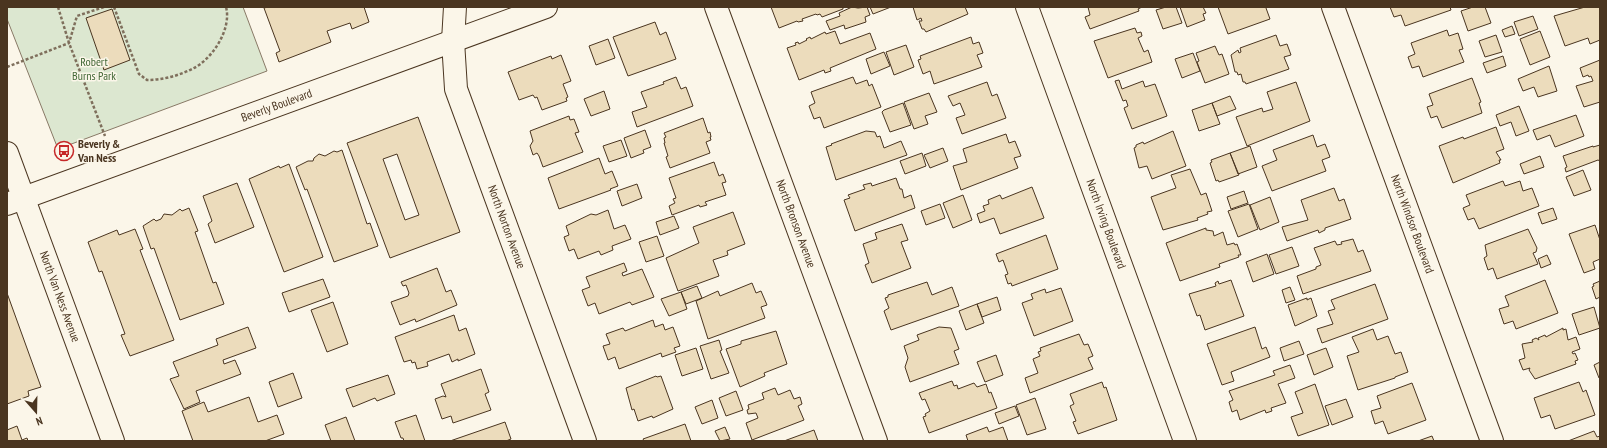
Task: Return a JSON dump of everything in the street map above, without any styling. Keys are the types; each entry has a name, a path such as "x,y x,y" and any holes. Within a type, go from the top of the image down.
{"street":[{"name":"North Norton Avenue","path":"455,7 454,41 456,89 586,441"},
{"name":"Beverly Boulevard","path":"15,201 546,7"},
{"name":"North Bronson Avenue","path":"716,7 876,441"},
{"name":"North Irving Boulevard","path":"1027,7 1185,441"},
{"name":"North Windsor Boulevard","path":"1333,7 1492,441"},
{"name":"North Van Ness Avenue","path":"7,153 15,201 113,441"}],"path":[{"path":"58,7 69,43 105,136"},
{"path":"69,43 77,16 104,7"},
{"path":"114,7 139,74 147,80 160,80 193,69 206,58 217,44 226,27 226,7"},
{"path":"7,67 69,43"}],"green space":[{"name":"Robert Burns Park","path":"7,7 243,7 267,71 58,149 7,19"}],"building":[{"path":"364,7 369,22 352,29 350,23 327,31 331,42 279,62 276,53 280,51 264,8"},
{"path":"771,7 843,7 843,9 822,17 820,14 816,14 802,19 803,21 797,21 779,28"},
{"path":"852,7 867,7 870,15 865,17 866,22 845,29 844,25 830,30 826,21 840,16 839,13"},
{"path":"870,7 891,7 873,14"},
{"path":"913,7 965,7 968,14 926,32 922,29 919,21 922,21 921,18 917,20"},
{"path":"1088,7 1142,7 1138,9 1139,11 1090,29 1085,17 1090,15"},
{"path":"1166,7 1176,7 1182,23 1163,29 1156,10"},
{"path":"1180,7 1203,7 1206,13 1203,14 1205,20 1187,27"},
{"path":"1218,7 1267,7 1266,8 1270,19 1228,34"},
{"path":"1390,7 1450,7 1451,10 1405,26 1401,15 1394,17"},
{"path":"1473,7 1485,7 1491,23 1468,31 1461,11"},
{"path":"1585,7 1600,7 1600,40 1590,44 1588,38 1565,46 1554,16"},
{"path":"112,9 130,60 104,70 86,18"},
{"path":"1533,16 1538,29 1519,36 1514,22"},
{"path":"655,22 660,35 666,32 676,59 628,76 613,37"},
{"path":"1512,26 1515,34 1505,37 1502,30"},
{"path":"1135,28 1137,33 1141,32 1142,36 1138,38 1144,52 1148,50 1152,62 1108,78 1094,41"},
{"path":"1447,30 1449,36 1458,33 1463,49 1459,50 1464,62 1423,77 1419,66 1412,68 1408,57 1415,54 1411,43"},
{"path":"835,31 840,44 870,33 876,49 830,68 831,71 825,73 824,70 799,80 787,48 796,45 795,43 798,42 799,44 810,37 811,39 825,32 826,34"},
{"path":"1540,31 1550,57 1530,65 1520,39"},
{"path":"1276,35 1280,46 1287,44 1291,55 1284,57 1289,69 1246,84 1243,82 1241,74 1238,75 1237,72 1235,72 1231,55 1238,50 1239,53 1241,52 1240,48"},
{"path":"1496,35 1502,52 1485,57 1479,41"},
{"path":"971,37 973,44 979,42 983,53 977,55 982,67 934,84 930,71 923,74 918,60 921,59 920,56"},
{"path":"608,39 615,58 596,65 589,46"},
{"path":"906,45 914,67 894,75 886,52"},
{"path":"1215,46 1219,55 1222,54 1229,74 1205,83 1197,62 1199,61 1196,53"},
{"path":"884,52 890,66 871,74 866,59"},
{"path":"1193,53 1200,71 1182,78 1175,59"},
{"path":"561,55 571,81 563,84 568,97 566,98 567,101 542,110 537,97 535,98 533,95 519,100 508,72 551,56 552,59"},
{"path":"1503,56 1506,66 1487,73 1483,63"},
{"path":"1600,60 1600,102 1584,107 1576,86 1593,81 1591,76 1589,77 1588,75 1583,77 1580,68"},
{"path":"1549,66 1557,91 1538,97 1534,87 1523,91 1518,79"},
{"path":"676,77 681,89 686,87 693,106 637,127 632,112 647,107 641,92 664,84 663,82"},
{"path":"853,77 856,84 867,80 869,86 872,84 881,107 824,128 820,117 814,119 809,106 815,103 811,92"},
{"path":"1472,78 1481,102 1479,103 1482,113 1442,128 1437,116 1431,118 1427,107 1433,105 1429,94"},
{"path":"1119,80 1122,89 1143,81 1145,87 1155,84 1167,116 1132,129 1124,108 1128,106 1126,100 1123,101 1115,81"},
{"path":"987,82 992,96 997,94 1006,118 962,134 956,118 965,115 960,103 953,106 948,96"},
{"path":"1296,82 1310,121 1247,146 1236,117 1262,108 1263,112 1273,109 1267,92"},
{"path":"604,91 610,109 591,116 584,99"},
{"path":"929,93 937,112 925,116 928,124 914,129 904,102"},
{"path":"1230,96 1236,109 1217,116 1212,103"},
{"path":"903,103 911,125 890,132 882,112"},
{"path":"1212,103 1220,124 1199,131 1192,110"},
{"path":"1519,106 1529,131 1516,136 1511,122 1500,126 1496,115"},
{"path":"1576,115 1584,136 1555,147 1550,135 1537,140 1533,130"},
{"path":"569,116 570,120 574,119 579,132 575,133 583,152 543,167 537,153 533,155 530,146 533,141 530,131"},
{"path":"418,117 460,232 390,258 347,143","holes":["397,154 419,215 405,220 383,159"]},
{"path":"703,118 708,133 710,132 711,137 711,140 706,142 710,153 670,168 666,157 668,156 664,143 664,138 666,137 664,133"},
{"path":"1496,127 1504,149 1496,152 1501,160 1499,160 1500,163 1453,183 1439,146 1463,137 1464,139"},
{"path":"645,130 651,147 643,150 644,153 631,158 624,138"},
{"path":"866,131 875,132 877,137 880,136 884,148 901,141 907,155 836,180 826,147"},
{"path":"1173,131 1186,166 1152,179 1147,166 1139,168 1134,148 1136,145 1143,142 1144,144"},
{"path":"1006,134 1009,143 1015,141 1021,156 1014,158 1018,168 961,190 953,166 967,162 963,149"},
{"path":"1313,135 1317,147 1325,144 1330,157 1322,160 1326,171 1272,191 1262,166 1277,160 1273,150"},
{"path":"621,140 627,156 609,162 603,146"},
{"path":"1600,145 1600,161 1598,160 1566,172 1565,168 1567,167 1563,156"},
{"path":"1250,146 1257,167 1238,174 1230,153"},
{"path":"943,148 948,161 930,168 924,155"},
{"path":"342,150 367,224 370,223 378,246 334,262 307,189 305,190 296,167 308,161 313,161 319,154 325,156 334,151 337,152"},
{"path":"922,153 926,166 905,174 900,161"},
{"path":"1230,153 1239,175 1219,182 1218,180 1216,181 1210,163 1212,162 1211,160"},
{"path":"1540,156 1544,167 1524,174 1520,164"},
{"path":"599,158 605,174 612,171 618,186 559,209 548,178"},
{"path":"714,162 719,176 723,174 726,182 722,183 726,195 705,202 707,205 700,207 699,205 672,215 669,206 675,203 673,199 676,198 669,178"},
{"path":"289,164 323,257 284,272 249,179 279,166 280,168"},
{"path":"1190,169 1201,195 1206,193 1212,211 1207,212 1208,214 1197,218 1198,220 1163,230 1151,197 1176,188 1171,175"},
{"path":"1583,170 1591,190 1574,196 1566,177"},
{"path":"896,178 900,189 902,189 904,198 911,195 915,208 855,231 844,200 850,198 848,195 865,189 863,185 871,183 872,186"},
{"path":"1503,181 1505,186 1520,181 1523,191 1532,188 1539,206 1479,229 1474,218 1468,220 1463,208 1470,205 1466,195"},
{"path":"237,183 254,227 215,243 208,224 212,221 203,196"},
{"path":"637,184 642,198 622,206 617,191"},
{"path":"1032,187 1044,218 1000,234 994,218 980,223 977,214 985,211 983,206 989,204 988,200 1000,195 1002,199"},
{"path":"1334,188 1339,201 1344,199 1351,219 1325,228 1325,230 1319,233 1318,230 1287,241 1282,227 1308,220 1301,200"},
{"path":"1244,191 1248,203 1231,209 1227,197"},
{"path":"963,195 972,220 953,228 943,203"},
{"path":"1270,197 1279,222 1260,230 1250,205"},
{"path":"940,204 945,218 926,225 921,211"},
{"path":"1249,204 1258,229 1238,237 1228,211"},
{"path":"189,208 198,231 195,232 213,283 216,282 224,304 180,320 154,248 151,249 143,226 154,219 156,221 161,219 164,214 172,215 180,209 182,211"},
{"path":"1553,208 1557,219 1542,224 1538,213"},
{"path":"608,210 614,229 625,225 631,239 612,246 613,250 601,255 599,251 578,259 574,249 569,251 564,237 569,235 566,226 591,214 596,215"},
{"path":"733,212 745,244 727,251 728,255 713,260 719,276 678,291 666,258 699,243 693,227"},
{"path":"674,216 679,228 660,235 656,222"},
{"path":"902,224 908,240 901,242 911,268 872,283 865,265 869,263 863,244 877,239 875,233"},
{"path":"1595,225 1600,240 1600,259 1593,262 1595,269 1584,273 1569,234"},
{"path":"1206,228 1206,230 1213,231 1214,236 1223,232 1227,245 1234,243 1235,245 1237,244 1241,255 1219,264 1220,267 1180,281 1166,243"},
{"path":"135,229 143,249 140,250 174,340 130,356 121,335 125,334 102,271 99,272 88,242 117,230 119,235"},
{"path":"1528,229 1537,248 1536,252 1533,253 1538,264 1497,279 1493,268 1488,270 1484,258 1487,256 1485,245"},
{"path":"1046,235 1058,269 1012,286 1011,283 1008,284 1005,275 1008,274 1003,260 999,262 996,254"},
{"path":"657,236 664,256 646,262 639,242"},
{"path":"1353,239 1358,252 1363,250 1371,271 1303,294 1297,276 1316,269 1316,267 1321,265 1314,248 1335,241 1337,245 1342,244 1341,242"},
{"path":"1292,247 1299,266 1276,274 1269,255"},
{"path":"1267,254 1274,274 1253,282 1246,262"},
{"path":"1547,255 1551,264 1541,268 1538,259"},
{"path":"624,263 627,271 622,273 623,276 642,269 654,297 632,305 630,302 599,314 595,303 588,306 582,290 590,287 586,277"},
{"path":"437,268 446,292 451,290 457,305 416,322 415,319 400,325 391,302 408,296 409,293 406,285 403,286 401,282"},
{"path":"323,279 330,297 289,312 282,293"},
{"path":"1231,280 1244,316 1205,330 1200,315 1197,316 1189,294 1216,286 1215,283 1218,281 1219,284"},
{"path":"1545,280 1558,313 1516,329 1513,321 1504,324 1499,309 1509,306 1505,296"},
{"path":"1600,281 1600,297 1596,299 1592,287 1594,286 1593,284"},
{"path":"927,282 932,295 952,287 959,306 891,330 884,311 889,308 885,298 888,297 888,295"},
{"path":"752,283 756,293 761,291 767,305 761,307 765,318 708,339 696,301 718,291 720,296"},
{"path":"1375,284 1388,319 1322,343 1317,329 1333,324 1328,311 1335,309 1331,300"},
{"path":"697,286 702,298 686,304 681,292"},
{"path":"1290,287 1295,300 1286,303 1282,290"},
{"path":"1061,288 1073,321 1034,336 1022,303 1033,299 1031,294 1045,289 1046,293"},
{"path":"681,292 687,309 669,316 661,299"},
{"path":"7,293 41,387 28,391 29,396 7,404"},
{"path":"997,297 1001,310 982,317 977,304"},
{"path":"1307,298 1307,300 1311,298 1317,316 1295,326 1288,305"},
{"path":"333,302 348,344 327,352 311,310"},
{"path":"977,304 984,323 966,330 959,311"},
{"path":"1594,307 1600,328 1579,335 1572,314"},
{"path":"454,315 459,331 466,328 475,354 452,362 449,354 427,362 428,366 417,369 415,362 412,363 411,360 404,362 395,337"},
{"path":"653,320 655,327 663,324 665,330 673,327 680,346 674,348 676,352 662,357 661,353 619,369 615,357 608,360 603,346 610,344 606,334 623,328 625,331"},
{"path":"248,327 256,348 223,360 224,364 235,360 241,374 196,391 200,402 184,409 170,379 179,376 173,362 218,345 216,339"},
{"path":"939,327 951,328 959,349 954,351 959,364 910,382 905,367 908,358 904,346 919,340 917,335"},
{"path":"1255,327 1262,349 1266,347 1270,357 1231,372 1234,381 1222,385 1207,344"},
{"path":"1563,328 1563,330 1566,329 1568,340 1576,337 1580,349 1572,352 1573,354 1575,353 1578,360 1575,361 1576,364 1535,379 1529,370 1530,368 1523,370 1519,360 1525,358 1522,344 1533,342 1532,340 1536,338 1539,340 1538,338 1545,335 1546,337"},
{"path":"1373,329 1377,340 1388,336 1395,354 1401,352 1408,372 1395,378 1358,390 1347,356 1359,352 1352,337"},
{"path":"776,331 787,364 764,373 765,376 740,387 726,349 741,344 741,341"},
{"path":"1079,334 1084,345 1088,344 1093,356 1088,358 1093,369 1030,393 1025,378 1038,373 1033,359 1040,356 1038,352 1041,351 1040,348"},
{"path":"719,340 722,350 720,351 729,373 711,379 700,346"},
{"path":"1299,341 1304,354 1284,361 1280,348"},
{"path":"696,348 703,369 682,376 675,355"},
{"path":"1326,348 1333,367 1314,375 1307,355"},
{"path":"996,355 1003,375 985,382 977,362"},
{"path":"1600,362 1600,378 1599,378 1594,365"},
{"path":"1290,365 1295,378 1278,384 1286,403 1271,408 1272,411 1266,413 1265,410 1240,420 1237,410 1232,412 1229,402 1233,400 1229,391 1275,375 1273,371"},
{"path":"481,369 489,392 485,394 491,410 453,423 451,416 442,419 435,399 443,396 446,397 441,384"},
{"path":"293,373 302,398 278,407 269,382"},
{"path":"388,375 395,394 377,401 375,398 353,407 346,389"},
{"path":"656,376 661,376 673,409 653,418 652,416 638,421 634,409 632,410 626,388"},
{"path":"952,381 954,386 957,385 958,389 974,383 977,387 986,384 989,393 991,392 997,408 929,433 923,417 930,411 925,399 922,400 919,393"},
{"path":"1102,382 1104,388 1106,387 1117,420 1078,434 1073,422 1076,421 1070,406 1074,404 1070,394"},
{"path":"1579,382 1583,392 1586,390 1595,415 1555,429 1550,415 1541,418 1534,398"},
{"path":"1412,383 1426,420 1388,434 1383,421 1375,424 1371,411 1381,408 1377,396"},
{"path":"1315,384 1329,425 1298,436 1291,417 1303,413 1295,392"},
{"path":"775,388 778,395 790,390 794,399 800,397 802,404 798,406 804,420 752,440 746,423 758,418 756,413 748,414 748,405 764,399 762,393"},
{"path":"736,391 743,410 726,416 719,398"},
{"path":"249,397 258,422 277,415 284,434 265,441 193,441 182,411 204,402 208,412"},
{"path":"1035,398 1046,429 1027,435 1016,405"},
{"path":"1346,399 1353,417 1332,425 1325,406"},
{"path":"712,400 718,418 702,424 695,407"},
{"path":"1015,406 1019,416 999,424 995,413"},
{"path":"416,415 425,441 404,441 403,438 401,438 395,422"},
{"path":"346,417 355,441 331,441 325,425"},
{"path":"505,422 511,439 506,441 450,441"},
{"path":"685,424 691,441 644,441 643,439"},
{"path":"17,426 22,440 27,438 28,441 7,441 7,430"},
{"path":"725,427 730,439 720,441 715,431"},
{"path":"987,427 989,432 1003,427 1008,441 968,441 966,435"},
{"path":"814,430 818,441 784,441"},
{"path":"1594,431 1597,437 1600,436 1600,441 1568,441"},
{"path":"1432,436 1434,441 1418,441"}],"place":[{"name":"Beverly & Van Ness","path":"64,151"}]}
